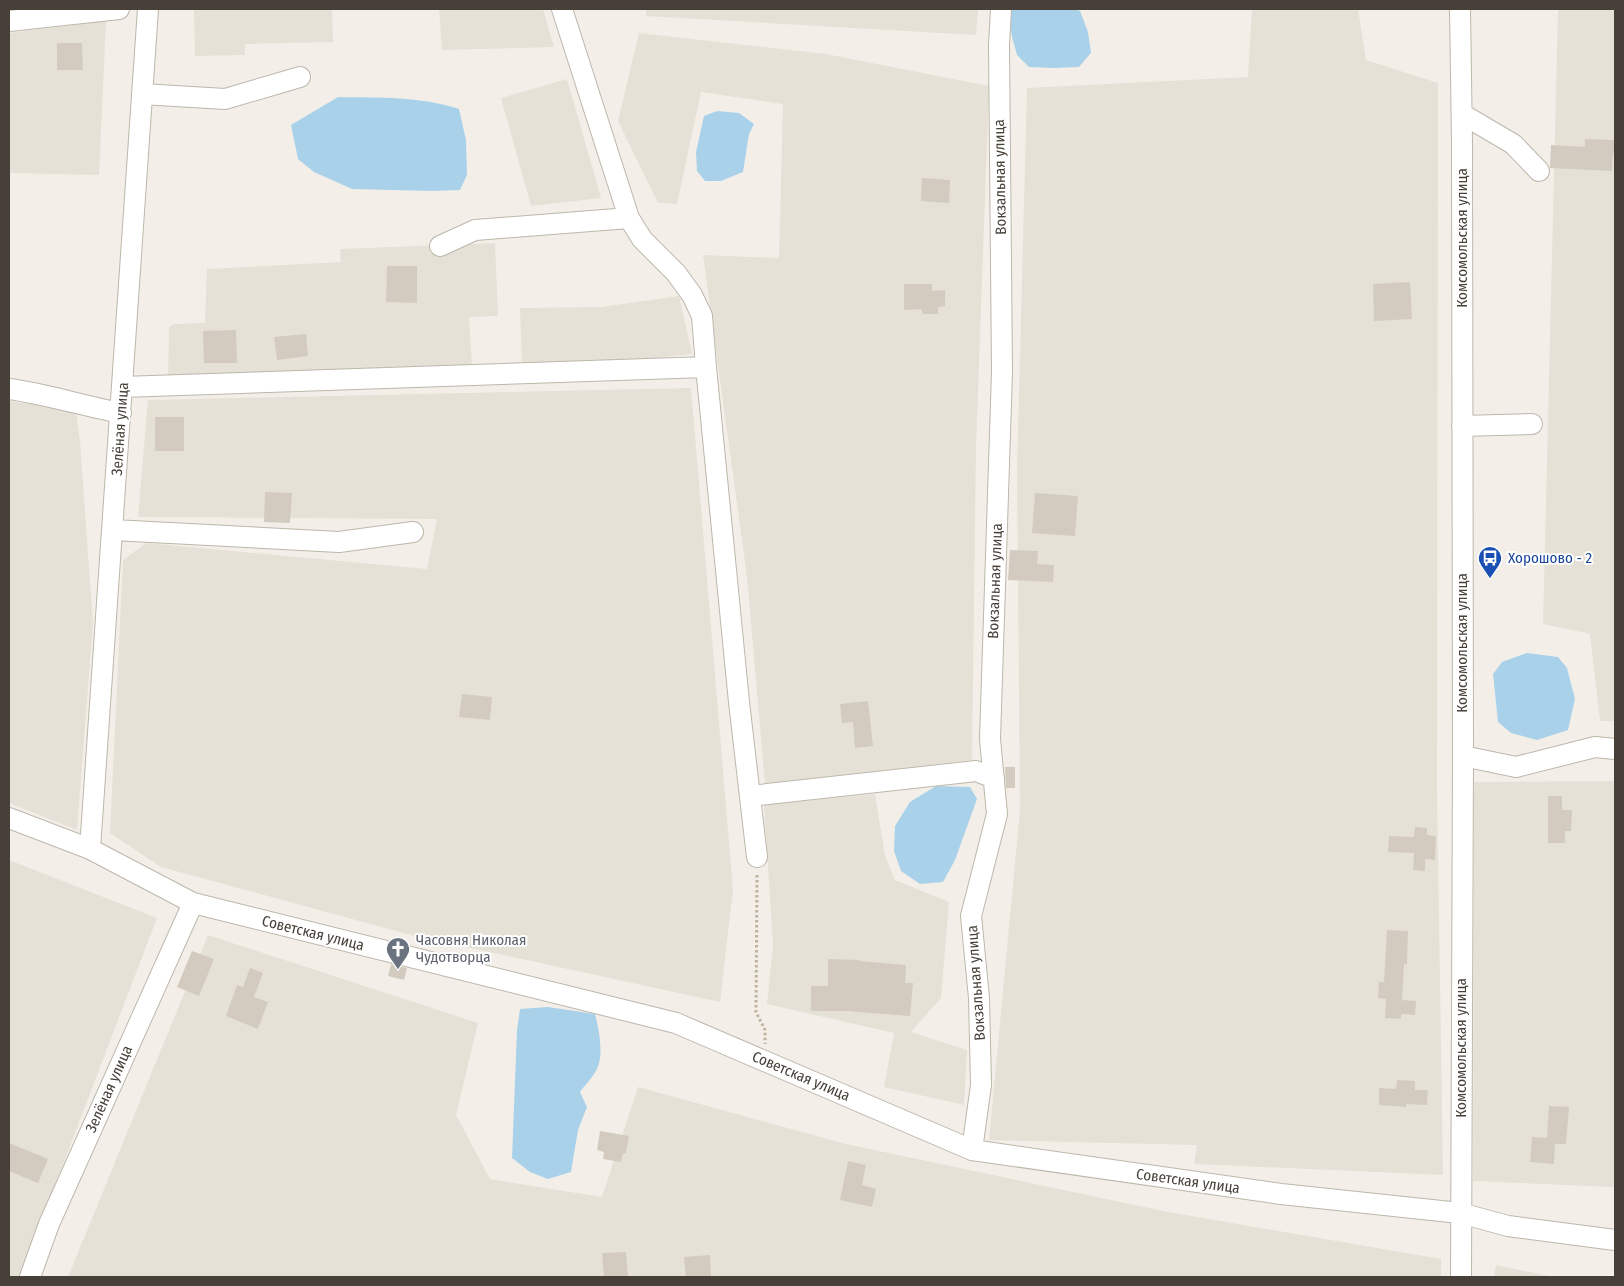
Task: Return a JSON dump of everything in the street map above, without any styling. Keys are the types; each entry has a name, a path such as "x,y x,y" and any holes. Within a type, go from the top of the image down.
{"street":[{"path":"9,21 119,9"},
{"name":"Зелёная улица","path":"90,849 148,9"},
{"path":"562,9 628,218 642,239 676,274 692,294 702,316 757,856"},
{"name":"Вокзальная улица","path":"972,1150 981,1085 979,998 971,916 997,814 990,739 1002,372 999,45 1001,9"},
{"name":"Комсомольская улица","path":"1460,9 1462,114 1463,756 1461,1277"},
{"path":"142,94 225,98 300,77"},
{"path":"1462,114 1513,144 1539,171"},
{"path":"440,246 475,230 628,218"},
{"path":"122,388 706,367"},
{"path":"9,389 36,393 91,408 120,413"},
{"path":"1462,426 1532,424"},
{"path":"113,530 339,542 413,532"},
{"path":"1463,756 1516,766 1595,747 1615,749"},
{"path":"750,796 976,771 994,778"},
{"name":"Советская улица","path":"9,818 90,849 193,903 676,1023 972,1150 1281,1194 1460,1213 1508,1226 1615,1240"},
{"name":"Зелёная улица","path":"30,1277 49,1224 193,903"}],"path":[{"path":"757,856 756,1012 765,1030 765,1061"}],"shaded area":[{"path":"194,9 332,9 333,42 245,44 245,55 195,56"},
{"path":"439,9 543,9 554,47 442,50"},
{"path":"646,9 978,9 976,35 646,16"},
{"path":"1252,9 1358,9 1366,60 1438,83 1437,788 1443,1175 1194,1164 1197,1145 989,1140 1020,810 1017,470 1027,88 1248,77"},
{"path":"1558,9 1615,9 1615,721 1600,721 1590,634 1543,624"},
{"path":"106,21 99,175 9,173 9,33"},
{"path":"639,33 826,54 989,86 976,447 972,760 765,784 747,577 703,255 779,258 783,104 701,92 677,204 658,203 618,121"},
{"path":"567,79 601,198 531,206 501,98"},
{"path":"495,243 498,316 469,317 472,365 168,380 169,327 174,324 205,323 207,269 341,262 340,249"},
{"path":"679,296 692,354 611,363 522,365 520,308 601,307"},
{"path":"691,388 733,890 720,1002 407,934 161,867 110,833 123,560 146,543 427,569 437,519 138,517 148,400"},
{"path":"9,401 76,411 80,441 93,623 77,830 9,803"},
{"path":"1615,781 1615,1187 1473,1181 1474,782"},
{"path":"875,794 885,856 895,880 949,902 941,998 911,1032 967,1050 964,1105 884,1087 894,1033 767,1004 773,945 764,805"},
{"path":"9,860 157,918 20,1277 9,1277"},
{"path":"208,935 478,1023 456,1115 490,1179 602,1197 638,1087 846,1144 1168,1212 1441,1259 1441,1277 68,1277"},
{"path":"1496,1265 1554,1277 1494,1277"}],"water":[{"path":"1013,9 1074,9 1080,11 1088,32 1091,53 1079,67 1029,67 1017,55 1012,37 1009,14"},
{"path":"338,97 414,100 459,109 466,140 467,175 460,190 352,189 314,172 298,159 291,125"},
{"path":"717,111 739,113 754,124 749,134 743,172 721,181 705,181 697,171 696,152 704,116"},
{"path":"1527,653 1558,657 1567,668 1575,699 1568,730 1537,740 1511,733 1498,722 1493,674 1502,662"},
{"path":"936,786 970,787 977,799 955,860 943,882 920,884 901,871 894,851 895,826 910,802"},
{"path":"548,1007 595,1014 599,1034 600,1057 597,1069 580,1092 587,1107 578,1130 571,1172 548,1179 530,1172 512,1158 517,1030 520,1009"}],"building":[{"path":"57,43 82,43 83,70 57,70"},
{"path":"1585,139 1615,140 1612,171 1550,168 1551,145 1585,147"},
{"path":"922,178 950,180 949,203 921,201"},
{"path":"387,266 417,266 417,303 386,302"},
{"path":"1410,282 1412,319 1374,321 1373,284"},
{"path":"904,284 932,284 932,291 945,290 945,306 938,307 938,314 923,314 921,309 904,310"},
{"path":"236,330 237,363 204,363 203,331"},
{"path":"306,334 308,356 277,360 274,337"},
{"path":"155,417 184,417 184,451 155,451"},
{"path":"265,492 292,493 290,523 264,522"},
{"path":"1035,493 1078,496 1075,536 1032,533"},
{"path":"1010,550 1038,551 1037,564 1054,565 1053,582 1008,580"},
{"path":"462,694 492,697 490,720 459,717"},
{"path":"868,701 873,746 855,748 853,722 842,723 840,704"},
{"path":"1005,767 1015,767 1015,788 1006,788"},
{"path":"1548,796 1562,796 1562,810 1572,810 1571,831 1565,831 1565,843 1548,843"},
{"path":"1415,827 1427,828 1427,835 1436,836 1435,860 1425,859 1425,871 1413,870 1414,853 1388,852 1389,836 1414,837"},
{"path":"1387,930 1408,931 1407,964 1404,964 1402,1000 1416,1001 1415,1015 1401,1014 1401,1019 1385,1018 1386,999 1378,998 1379,982 1384,982"},
{"path":"192,951 214,959 199,996 177,987"},
{"path":"828,959 906,965 905,983 913,983 910,1016 846,1011 811,1011 811,986 828,986"},
{"name":"Часовня Николая Чудотворца","path":"391,964 407,968 404,980 388,976"},
{"path":"250,968 263,973 254,997 268,1002 258,1029 226,1016 237,985 243,987"},
{"path":"1397,1080 1415,1081 1415,1090 1428,1090 1427,1105 1406,1104 1406,1107 1379,1105 1379,1088 1396,1089"},
{"path":"1549,1106 1569,1107 1566,1144 1555,1144 1554,1164 1530,1162 1532,1137 1547,1138"},
{"path":"600,1131 629,1136 626,1153 623,1153 621,1162 603,1159 604,1152 597,1150"},
{"path":"9,1143 48,1159 38,1183 9,1171"},
{"path":"848,1161 866,1165 862,1185 876,1189 872,1207 840,1200"},
{"path":"626,1252 628,1277 604,1277 602,1253"},
{"path":"710,1255 711,1277 686,1277 684,1257"}],"place":[{"name":"Хорошово - 2","path":"1490,579"},
{"name":"Часовня Николая Чудотворца","path":"398,970"}]}
